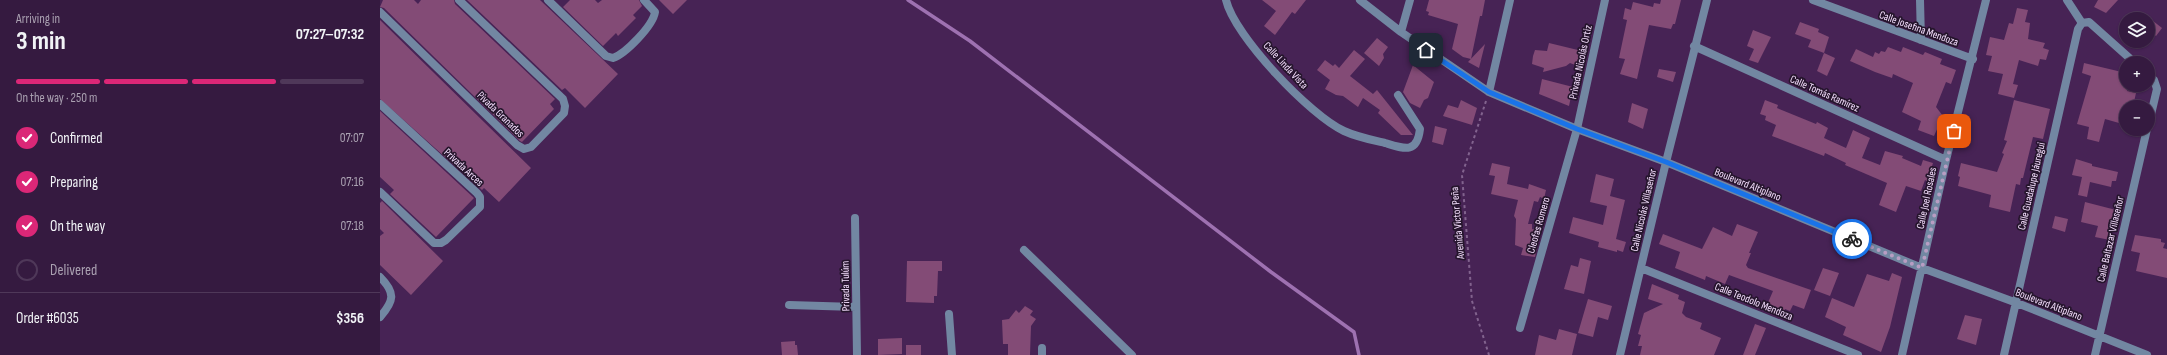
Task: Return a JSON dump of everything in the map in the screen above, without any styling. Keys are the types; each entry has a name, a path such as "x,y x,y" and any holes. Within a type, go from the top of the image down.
{"street":[{"name":"Pivada Granados","path":"380,12 518,146 524,149 531,147 564,113 565,106 563,99 459,0"},
{"path":"548,0 606,56 613,58 624,52 652,21 655,12 644,0"},
{"name":"Calle Linda Vista","path":"1226,0 1228,11 1239,30 1278,75 1323,119 1345,132 1403,148 1413,147 1419,141 1420,129 1398,95"},
{"name":"Boulevard Altiplano","path":"1360,0 1401,32 1489,92 1577,129 1666,162 1922,268 2017,303 2147,355"},
{"path":"1401,32 1410,0"},
{"path":"1489,92 1510,0"},
{"name":"Privada Nicolás Ortiz","path":"1577,129 1605,0"},
{"name":"Calle Nicolás Villaseñor","path":"1620,355 1694,46 1707,0"},
{"name":"Calle Josefina Mendoza","path":"1814,0 1973,59"},
{"path":"1920,0 1921,40"},
{"name":"Calle Joel Rosales","path":"1902,355 1946,160 1973,59 1986,0"},
{"path":"2067,0 2082,23 2089,22 2127,56"},
{"name":"Calle Guadalupe Jáuregui","path":"2004,355 2017,303 2076,36 2082,23"},
{"name":"Calle Tomás Ramírez","path":"1694,46 1946,160"},
{"name":"Privada Arces","path":"380,104 477,193 480,207 446,240 441,243 434,243 380,192"},
{"name":"Cleofas Romero","path":"1520,328 1577,129"},
{"name":"Calle Baltazar Villaseñor","path":"2095,355 2146,136"},
{"name":"Privada Tulúm","path":"855,218 857,355"},
{"path":"1024,250 1132,355"},
{"name":"Calle Teodolo Mendoza","path":"1642,268 1858,355"},
{"path":"380,278 390,287 392,296 389,307 380,317"},
{"path":"789,306 856,306"},
{"path":"949,314 952,355"}],"path":[{"name":"Avenida Victor Peña","path":"1489,92 1462,175 1472,301 1489,355"}],"building":[{"path":"383,0 414,0 418,4 421,0 454,0 455,4 555,99 550,104 554,109 522,142 520,141 384,8 380,7"},
{"path":"467,0 540,0 618,74 585,108 565,88 562,90"},
{"path":"570,0 595,0 598,3 602,0 639,0 642,6 633,15 636,18 618,36 616,33 603,46 563,7"},
{"path":"659,0 687,0 673,14"},
{"path":"1262,0 1306,0 1295,14 1292,12 1275,35 1264,26 1276,11"},
{"path":"1429,0 1485,0 1471,59 1463,57 1452,49 1458,24 1428,15 1429,12 1426,11"},
{"path":"1661,0 1681,0 1675,24 1673,24 1671,29 1649,25 1637,79 1620,74 1625,59 1619,58 1627,20 1623,19 1625,8 1631,10 1633,2 1653,7 1654,3 1660,4"},
{"path":"2098,0 2118,0 2106,13 2094,7"},
{"path":"2017,8 2028,10 2025,22 2030,23 2028,39 2045,43 2043,48 2049,50 2046,60 2040,59 2038,66 2019,60 2013,84 2018,85 2014,98 1998,94 2003,74 1988,71 1992,56 1986,55 1990,37 2004,40 2009,23 2013,24"},
{"path":"380,20 531,168 499,202 484,188 482,190 380,99"},
{"path":"1800,22 1819,29 1818,32 1829,37 1824,53 1808,47 1811,40 1795,34"},
{"path":"2155,22 2162,28 2156,36 2155,35"},
{"path":"1753,30 1771,37 1758,63 1749,60 1754,49 1747,46"},
{"path":"1377,38 1388,47 1383,54 1384,58 1379,66 1364,53"},
{"path":"1549,43 1582,51 1578,66 1570,63 1566,66 1543,72 1544,68 1532,64 1535,50 1547,51"},
{"path":"1485,44 1479,68 1468,62"},
{"path":"1888,47 1901,52 1903,47 1923,55 1925,52 1942,59 1940,64 1956,70 1951,84 1946,82 1936,107 1943,116 1934,136 1918,130 1921,121 1902,112 1913,83 1893,74 1892,78 1850,61 1856,49 1873,57 1875,52 1879,54 1881,51 1885,52"},
{"path":"1354,50 1365,59 1350,76 1373,94 1377,90 1413,135 1401,135 1378,113 1380,110 1363,98 1358,107 1343,96 1336,95 1325,89 1330,80 1317,70 1325,60 1333,66 1335,64 1339,68"},
{"path":"1824,53 1835,58 1827,76 1817,71"},
{"path":"2084,63 2119,71 2119,92 2136,93 2134,100 2119,100 2119,123 2105,119 2099,142 2087,139 2089,127 2077,124 2091,76 2082,73"},
{"path":"1413,65 1434,82 1428,98 1424,100 1420,108 1410,103 1403,92"},
{"path":"1659,69 1676,72 1673,82 1657,77"},
{"path":"1542,79 1573,87 1569,106 1539,94"},
{"path":"1461,100 1477,108 1472,125 1443,116 1448,105 1458,108"},
{"path":"1765,100 1778,105 1777,108 1816,124 1817,122 1828,128 1824,138 1846,148 1853,130 1870,138 1862,158 1880,165 1885,151 1903,156 1902,158 1921,166 1923,160 1933,163 1927,181 1925,180 1921,191 1906,186 1896,212 1879,205 1887,183 1845,165 1846,163 1825,153 1824,156 1772,136 1776,125 1765,120 1766,116 1760,114"},
{"path":"2014,100 2050,109 2043,139 2033,137 2023,178 2021,178 2020,185 2016,184 2010,212 1989,207 1991,195 1958,186 1960,177 1958,176 1961,163 1997,172 2004,154 2002,153 2007,141 2004,140"},
{"path":"1632,103 1648,109 1643,129 1628,122"},
{"path":"380,111 474,198 436,237 390,194 394,190 380,177"},
{"path":"1435,126 1447,129 1443,145 1432,142"},
{"path":"2076,159 2092,164 2092,166 2118,172 2116,181 2112,181 2111,187 2090,182 2087,197 2078,195 2082,177 2072,175"},
{"path":"1492,163 1510,167 1507,184 1528,189 1529,184 1546,190 1544,199 1540,197 1538,202 1534,201 1528,224 1532,224 1532,229 1540,231 1535,257 1521,255 1523,248 1515,245 1516,219 1514,216 1518,200 1491,194 1495,176 1489,175"},
{"path":"1596,174 1614,179 1610,196 1625,200 1616,239 1626,242 1623,252 1598,247 1599,242 1569,233 1573,217 1603,225 1607,206 1590,202"},
{"path":"382,201 443,261 411,295 380,265 380,236 384,233 380,229 380,203"},
{"path":"2085,202 2116,210 2110,240 2095,237 2098,226 2081,222"},
{"path":"2055,216 2068,219 2065,232 2052,228"},
{"path":"1737,224 1758,232 1749,253 1751,253 1746,265 1748,268 1811,290 1804,309 1793,305 1790,311 1785,309 1784,312 1767,305 1773,291 1729,275 1725,284 1706,276 1705,280 1675,268 1680,252 1659,244 1663,234 1702,249 1713,227 1732,236"},
{"path":"2135,235 2161,239 2161,242 2165,243 2163,248 2167,249 2167,278 2136,271 2140,253 2131,251"},
{"path":"1580,258 1591,261 1584,294 1564,289 1571,265 1578,267"},
{"path":"907,261 942,261 942,271 938,271 937,296 934,296 934,303 906,302"},
{"path":"1823,268 1839,273 1830,296 1814,290"},
{"path":"1892,273 1902,277 1890,327 1881,352 1843,335 1846,327 1825,317 1832,298 1854,307 1867,274 1889,281"},
{"path":"1652,284 1679,295 1678,299 1685,302 1682,313 1686,317 1702,323 1700,329 1721,338 1714,355 1640,355 1642,346 1638,346 1641,335 1638,334 1644,313 1663,304 1648,299"},
{"path":"1588,299 1612,306 1608,320 1598,317 1593,337 1578,333"},
{"path":"1025,306 1033,311 1030,315 1036,319 1031,326 1030,355 1008,355 1008,344 1003,344 1002,320 1009,319 1016,310 1019,313"},
{"path":"1965,315 1982,319 1976,345 1957,339"},
{"path":"1755,324 1766,328 1755,355 1743,355"},
{"path":"1559,329 1577,334 1572,355 1535,355 1539,335 1556,340"},
{"path":"902,338 902,354 878,355 878,339"},
{"path":"795,341 798,355 782,355 781,342"},
{"path":"906,345 921,345 921,355 906,355"}],"waterway":[{"path":"908,0 970,41 1271,272 1354,332 1359,355"}],"way so far":[{"path":"1852,239 1922,268 1954,131"}],"route":[{"path":"1426,50 1489,92 1577,129 1666,162 1852,239"}]}
